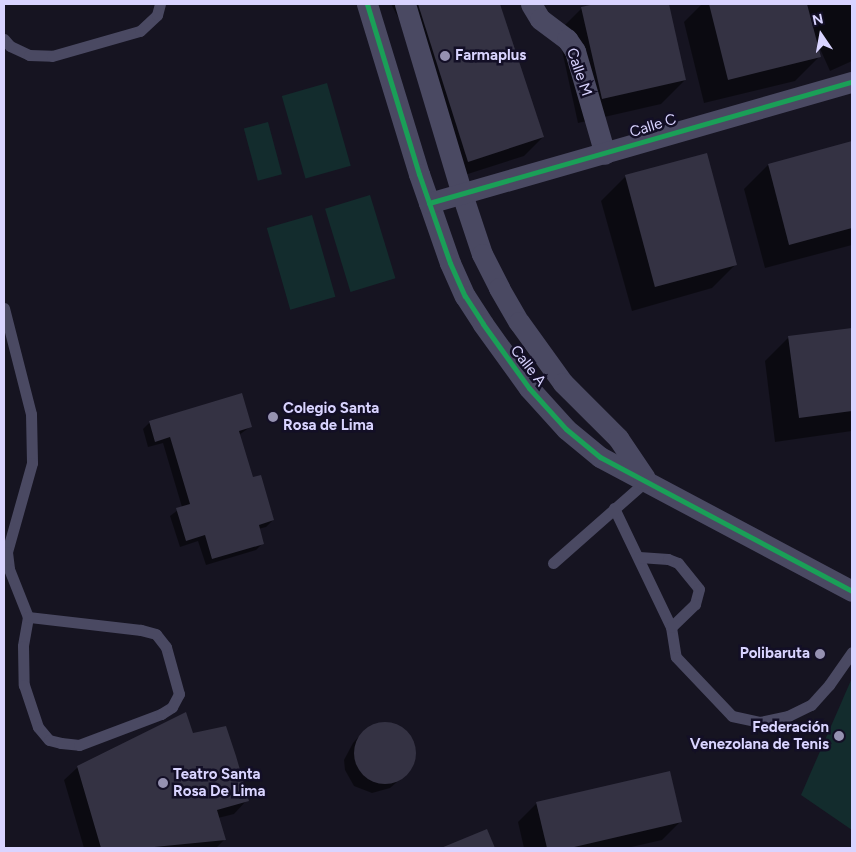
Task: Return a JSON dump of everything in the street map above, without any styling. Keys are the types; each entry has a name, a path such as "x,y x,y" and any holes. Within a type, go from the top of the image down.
{"street":[{"name":"Calle A","path":"367,4 429,203 450,263 466,296 504,356 529,388 566,429 600,457 852,591"},
{"name":"Calle A","path":"405,4 482,254 519,322 563,383 618,438 646,480"},
{"name":"Calle M","path":"531,4 540,19 567,39 575,50 605,154"},
{"name":"Calle C","path":"429,203 852,82"}],"lane":[{"path":"4,39 10,46 29,55 52,56 140,31 157,14 160,4"},
{"path":"4,308 30,414 32,463 7,552 8,569 28,617 23,646 24,684 38,727 49,740 79,745 161,714 172,707 179,694 166,647 156,634 141,630 28,617"},
{"path":"553,563 646,480"},
{"path":"614,508 671,627 676,657 732,716 760,722 788,716 812,705 829,685 852,652"},
{"path":"639,557 668,559 678,563 699,589 695,604 671,627"}],"green space":[{"path":"327,83 351,166 306,179 282,96"},
{"path":"268,122 282,174 258,181 244,128"},
{"path":"370,195 395,278 350,292 325,209"},
{"path":"312,215 335,297 290,310 267,228"},
{"name":"Federación Venezolana de Tenis","path":"852,678 852,830 801,795"}],"building":[{"path":"418,4 500,4 544,137 468,162"},
{"path":"595,4 669,4 686,80 602,99 581,7"},
{"path":"709,4 807,4 821,57 728,80"},
{"path":"852,141 852,228 789,245 768,164"},
{"path":"707,153 737,265 655,287 625,175"},
{"path":"852,328 852,411 799,418 788,336"},
{"path":"242,393 252,427 239,431 253,477 261,475 274,520 259,525 264,544 212,559 205,535 186,541 176,508 190,504 170,437 155,442 149,421"},
{"name":"Teatro Santa Rosa De Lima","path":"186,712 193,733 226,726 236,756 249,801 217,810 226,840 144,848 101,848 77,766"},
{"path":"385,722 397,725 407,731 413,741 416,753 413,765 407,775 397,781 385,784 373,781 363,775 357,765 354,753 357,741 363,731 373,725"},
{"path":"670,771 682,822 570,848 547,848 536,802"},
{"path":"487,829 495,848 441,848"}],"cycle path":[{"path":"367,4 419,174 450,263 465,296 529,388 566,429 600,457 852,591"},
{"path":"429,203 852,82"}],"place":[{"name":"Farmaplus","path":"445,56"},
{"name":"Colegio Santa Rosa de Lima","path":"273,417"},
{"name":"Polibaruta","path":"820,654"},
{"name":"Federación Venezolana de Tenis","path":"839,736"},
{"name":"Teatro Santa Rosa De Lima","path":"163,783"}]}
